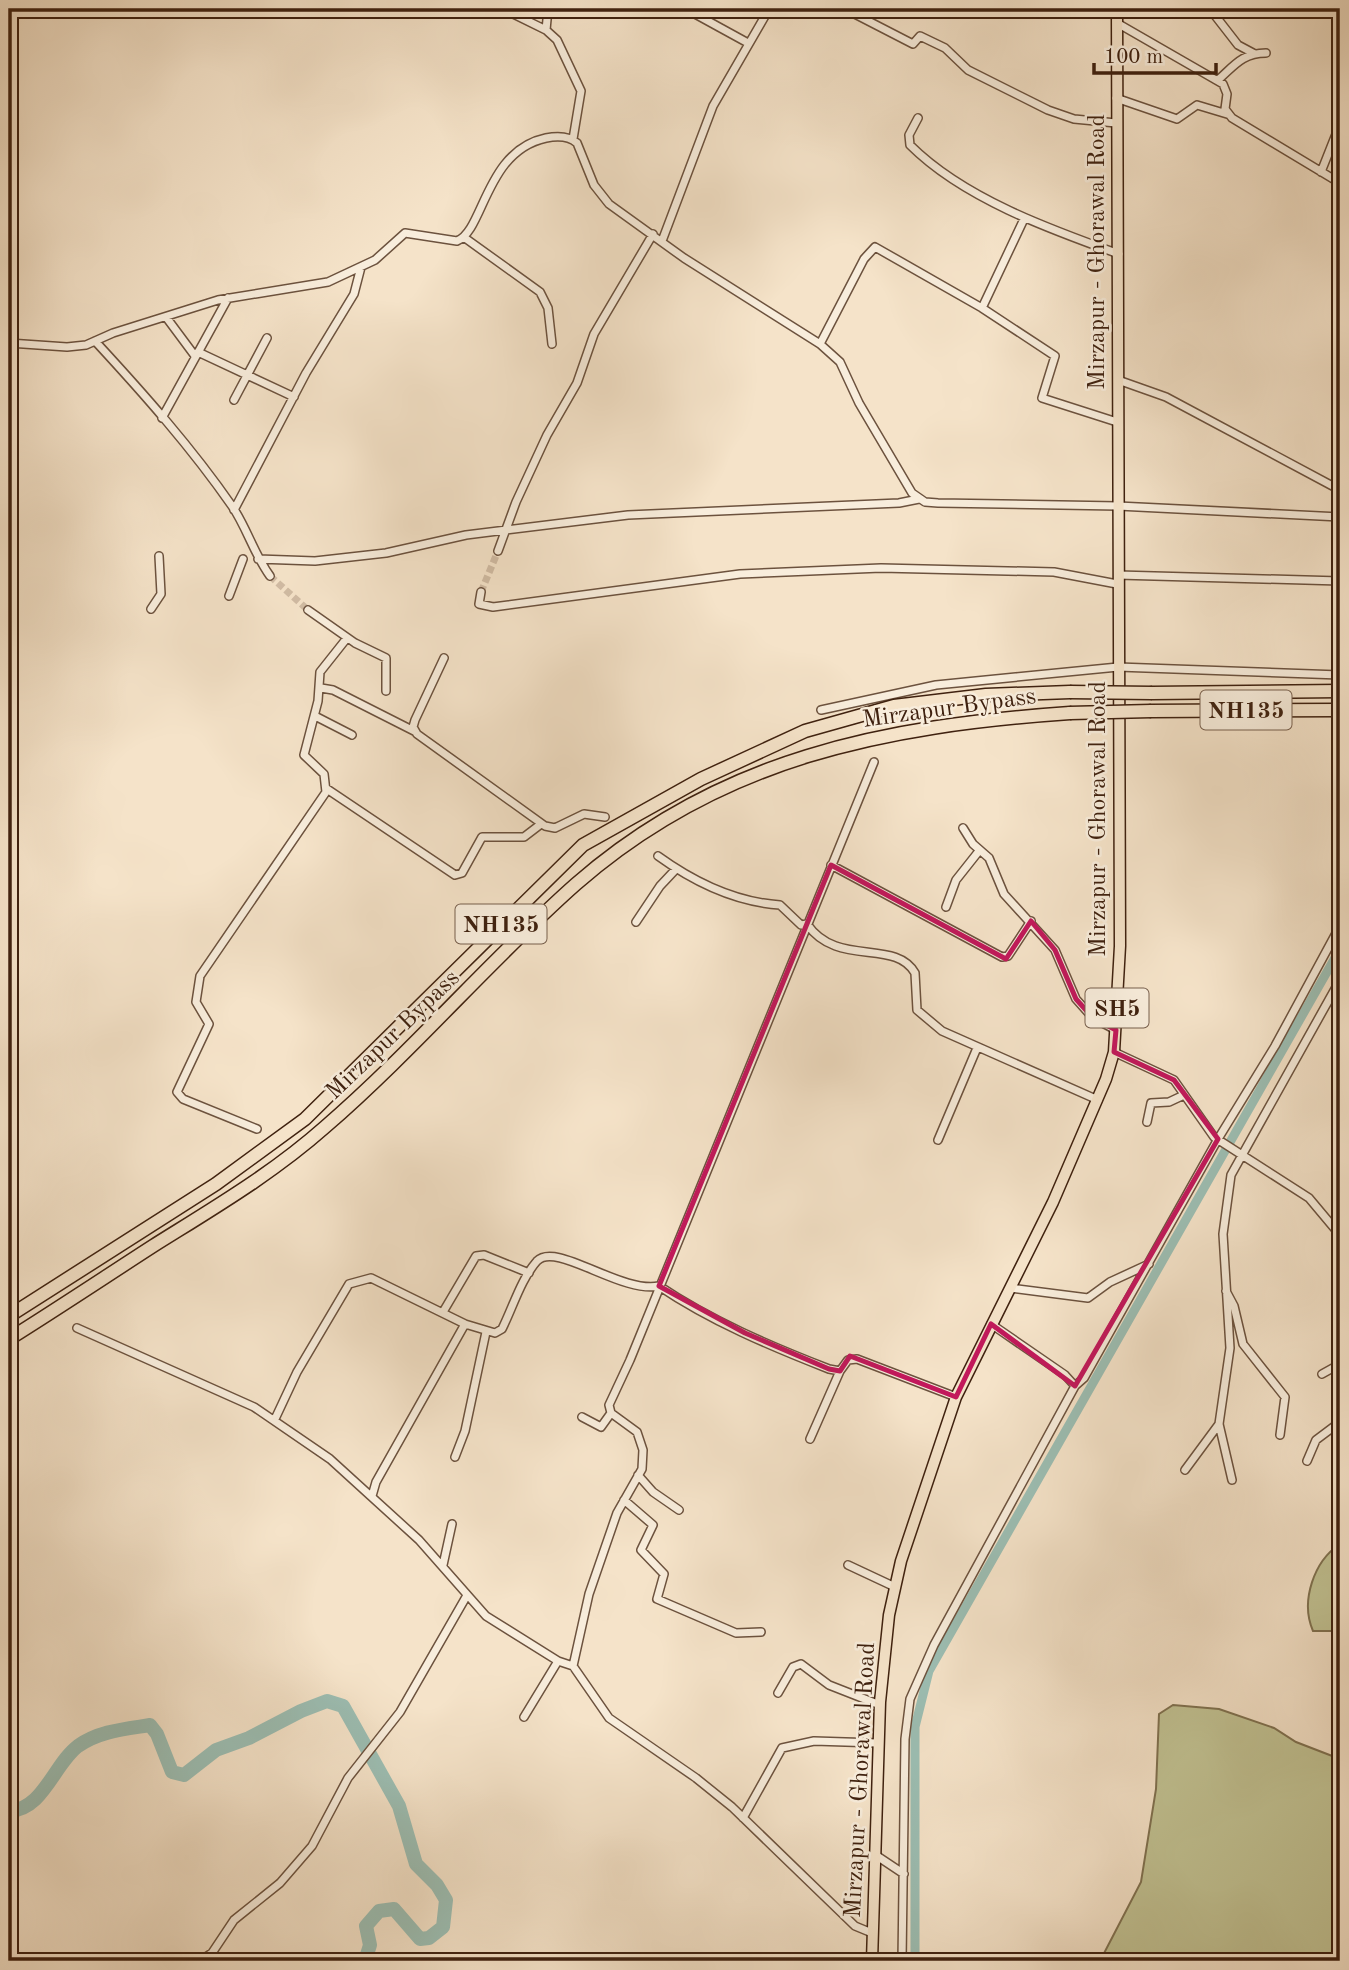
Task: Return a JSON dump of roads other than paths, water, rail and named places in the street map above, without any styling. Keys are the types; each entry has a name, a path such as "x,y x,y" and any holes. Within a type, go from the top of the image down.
{"highway":[{"name":"Mirzapur Bypass","path":"9,1316 216,1184 305,1119 583,845 701,779 805,731 894,706 986,695 1070,692 1340,691"},
{"name":"Mirzapur Bypass","path":"9,1339 213,1210 315,1135 577,883 649,829 732,782 816,751 907,729 989,718 1070,713 1340,709"}],"main road":[{"name":"Mirzapur - Ghorawal Road","path":"872,1961 877,1743 895,1587 915,1516 956,1397 1053,1202 1098,1100 1114,1052 1120,946 1117,9"}],"street":[{"path":"503,9 546,30 557,40 581,91 573,139 600,196 662,241 820,344 848,373 859,403 912,493 919,499"},
{"path":"546,30 548,9"},
{"path":"687,9 748,43"},
{"path":"662,241 713,106 769,9"},
{"path":"845,9 912,44 920,36 933,41 968,70 1048,110 1073,120 1116,123"},
{"path":"1210,9 1238,45 1253,53"},
{"path":"1117,23 1218,80 1226,88 1227,114"},
{"path":"1218,80 1230,65 1253,53 1266,53"},
{"path":"1116,98 1177,119 1197,105 1227,114 1340,183"},
{"path":"918,118 909,140 921,156 1024,219 1119,254"},
{"path":"1321,172 1340,124"},
{"path":"465,238 491,182 513,157 539,140 554,136 573,139"},
{"path":"982,308 1024,219"},
{"path":"9,343 67,347 95,341 228,298 328,282 375,260 405,233 447,240 465,238 540,292 548,307 552,344"},
{"path":"498,551 516,502 547,435 577,383 594,334 653,234"},
{"path":"820,344 869,250 875,247 982,308 1055,356 1042,398 1117,422"},
{"path":"234,510 294,397 354,294 361,267"},
{"path":"162,418 228,298"},
{"path":"166,317 197,354 294,397"},
{"path":"234,400 267,338"},
{"path":"95,341 204,466 234,510 258,559 270,576"},
{"path":"1118,380 1166,397 1340,490"},
{"path":"258,559 316,561 407,550 466,535 628,515 899,503 919,499 938,503 1118,506 1340,517"},
{"path":"151,609 161,594 159,556"},
{"path":"229,596 243,559"},
{"path":"481,592 479,604 493,607 740,574 881,568 1054,572 1117,579 1340,581"},
{"path":"308,610 348,638 386,658 386,691"},
{"path":"348,638 320,673 321,688 304,755 324,774 327,789 455,875 462,873 482,837 524,837 541,824"},
{"path":"414,731 415,720 444,658"},
{"path":"821,710 936,685 1118,667 1340,675"},
{"path":"321,688 333,690 414,731 541,824 555,828 584,814 605,817"},
{"path":"315,716 352,735"},
{"path":"573,1666 589,1594 624,1500 643,1461 640,1437 611,1413 609,1405 874,762"},
{"path":"257,1129 177,1095 181,1080 209,1024 197,1002 200,976 327,789"},
{"path":"963,828 979,850 989,858 1004,894 1055,950 1076,999 1093,1018 1116,1030"},
{"path":"946,907 956,880 979,850"},
{"path":"658,856 676,869 732,895 762,904 780,905 800,925 807,924"},
{"path":"831,865 1002,957 1008,956 1031,921"},
{"path":"636,922 660,886 676,869"},
{"path":"807,924 816,937 832,947 890,956 912,968 917,1010 942,1031 1098,1100"},
{"path":"902,1961 905,1739 911,1699 927,1657 1071,1398 1075,1386 1084,1378 1221,1141 1340,926"},
{"path":"1232,1480 1219,1424 1230,1348 1223,1234 1231,1175 1238,1152 1340,980"},
{"path":"938,1140 977,1048"},
{"path":"1114,1052 1174,1080 1221,1141 1309,1198 1340,1235"},
{"path":"1147,1122 1151,1103 1169,1102 1184,1095"},
{"path":"1333,1224 1340,1217"},
{"path":"443,1312 476,1256 484,1255 529,1273"},
{"path":"275,1419 297,1373 349,1284 371,1278 466,1324 495,1334 502,1329 529,1273 542,1257 550,1255 568,1258 619,1283 647,1289 659,1286 745,1334 829,1369 840,1371"},
{"path":"1010,1289 1088,1298 1110,1282 1149,1264"},
{"path":"1226,1291 1234,1306 1243,1344 1285,1397 1280,1435"},
{"path":"372,1496 376,1482 466,1324"},
{"path":"991,1324 1065,1375 1075,1386"},
{"path":"78,1328 194,1378 275,1419 330,1459 443,1565 467,1597 495,1622 558,1661 573,1666 609,1718 696,1778 743,1818 851,1922 872,1933"},
{"path":"455,1457 465,1431 486,1332"},
{"path":"810,1439 840,1371 848,1360 857,1359 956,1397"},
{"path":"1322,1374 1340,1364"},
{"path":"582,1417 601,1427 611,1413"},
{"path":"1307,1461 1316,1440 1340,1422"},
{"path":"1185,1470 1219,1424"},
{"path":"638,1475 653,1492 680,1510"},
{"path":"624,1500 653,1525 641,1550 664,1574 657,1599 736,1633 761,1632"},
{"path":"443,1565 452,1524"},
{"path":"848,1565 895,1587"},
{"path":"200,1961 212,1953 234,1920 279,1883 312,1846 359,1761 400,1712 467,1597"},
{"path":"524,1717 558,1661"},
{"path":"778,1693 793,1667 801,1664 829,1685 880,1705"},
{"path":"743,1818 782,1748 814,1741 877,1743"},
{"path":"873,1853 904,1874"}],"waterway":[{"path":"915,1961 915,1727 929,1671 1340,949"},
{"path":"9,1811 21,1809 31,1803 78,1746 103,1734 150,1725 157,1734 172,1772 184,1775 216,1750 249,1738 301,1711 327,1701 343,1706 399,1806 416,1864 437,1885 446,1900 443,1927 429,1938 420,1939 394,1909 379,1911 366,1926 370,1945 365,1961"}],"tunnel":[{"path":"481,592 498,551"},
{"path":"270,576 308,610"}]}
